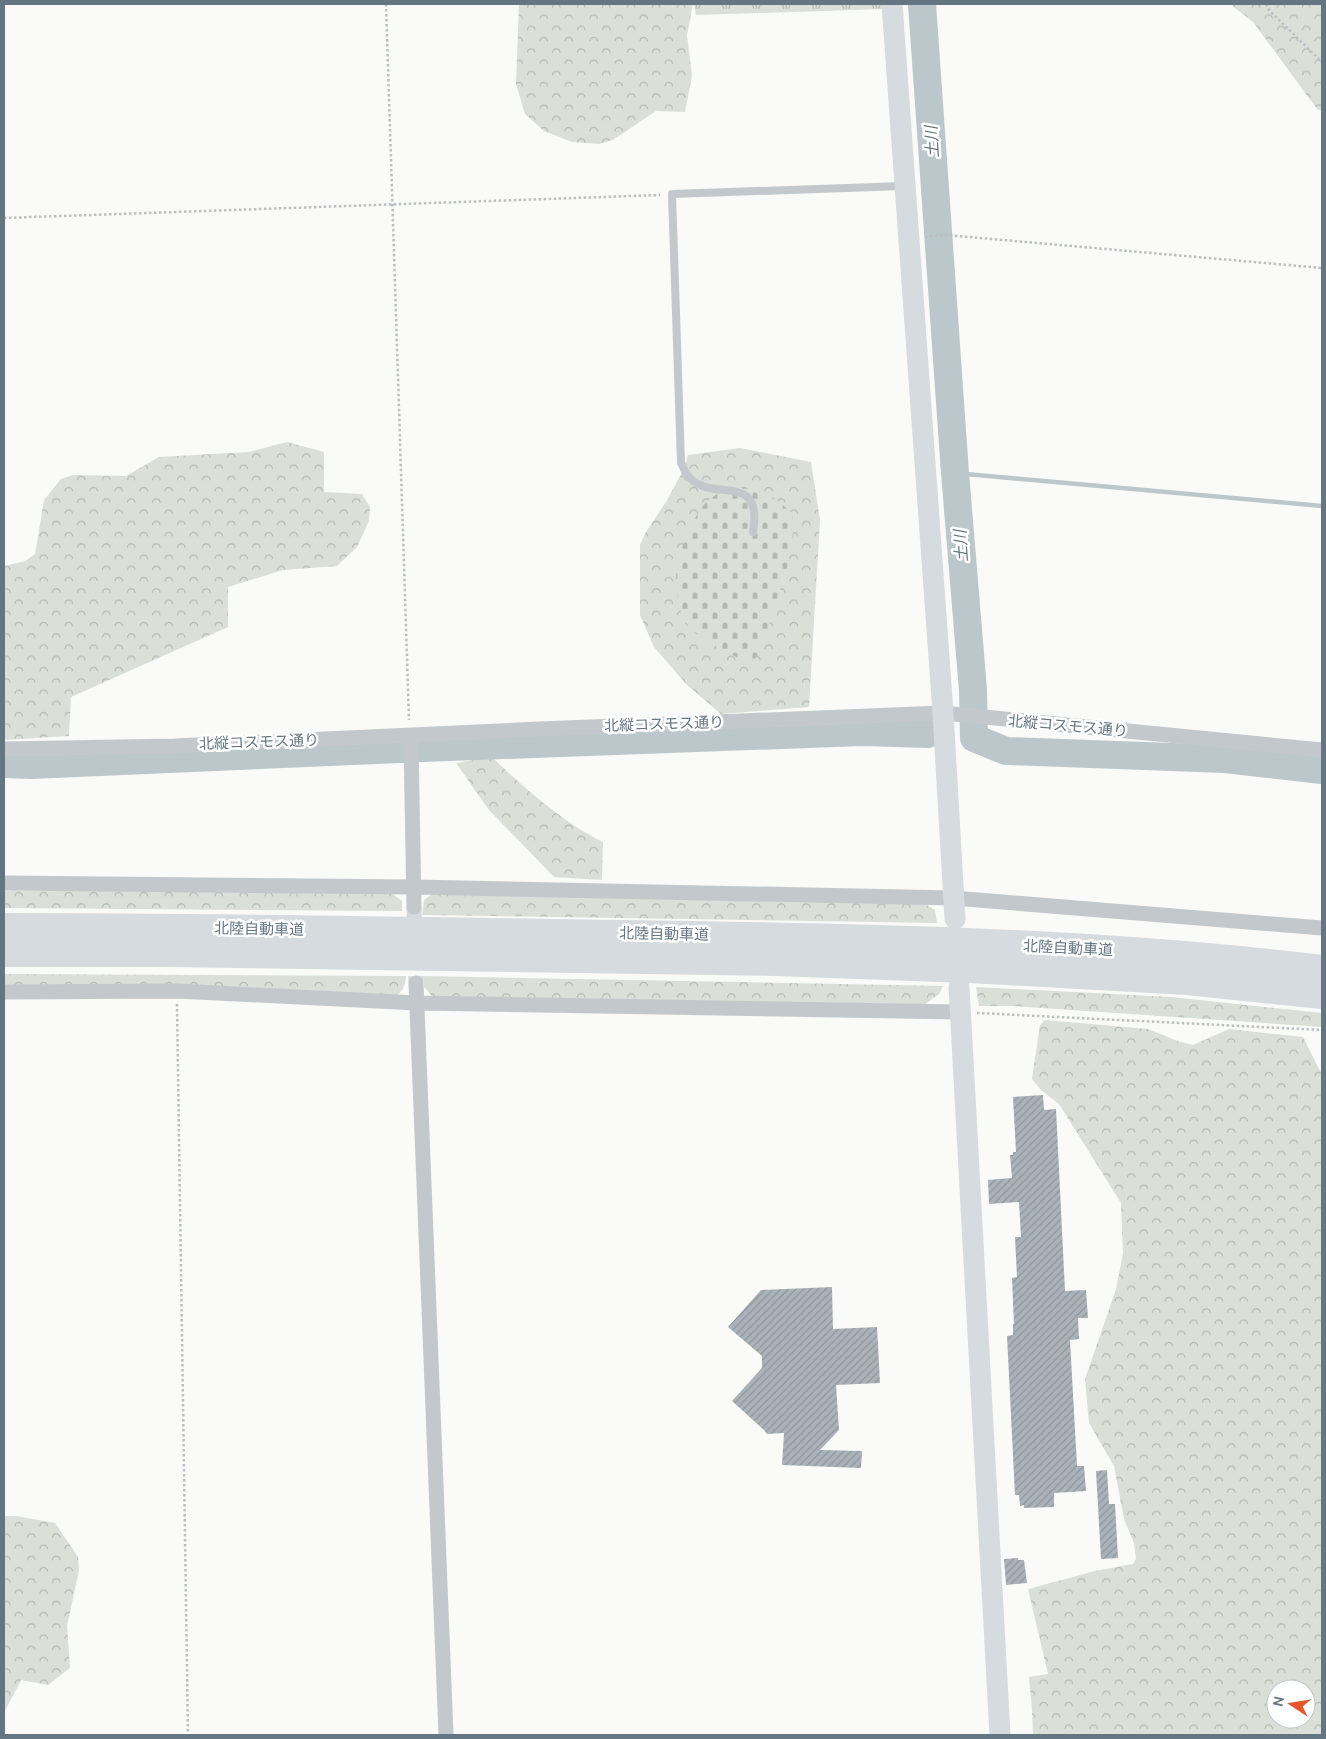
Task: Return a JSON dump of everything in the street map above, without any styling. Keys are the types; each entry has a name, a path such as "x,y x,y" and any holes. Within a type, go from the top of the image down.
{"highway":[{"name":"北陸自動車道","path":"4,927 170,927 774,936 1076,948 1190,956 1322,969"},
{"name":"北陸自動車道","path":"4,953 171,953 775,962 969,968 1150,979 1322,994"}],"street":[{"path":"892,4 947,714 954,909"},
{"name":"北縦コスモス通り","path":"4,749 410,744 540,728 947,714 1322,750"},
{"path":"410,744 414,907"},
{"path":"4,882 414,887 954,909 1322,928"},
{"path":"416,983 446,1735"},
{"path":"959,987 1000,1735"},
{"path":"4,992 177,991 417,1003 961,1012"}],"lane":[{"path":"753,532 756,515 754,506 746,496 740,492 710,489 697,483 686,475 681,462 672,194 905,186"}],"path":[{"path":"386,4 410,744"},
{"path":"1266,4 1269,10 1322,62"},
{"path":"4,218 672,194"},
{"path":"917,238 946,235 1322,268"},
{"path":"177,991 188,1735"},
{"path":"961,1012 1322,1030"}],"green space":[{"path":"519,4 693,4 687,35 692,76 685,112 656,111 613,140 599,144 572,142 544,131 525,114 516,84"},
{"path":"694,4 883,4 883,9 696,15"},
{"path":"1230,4 1322,4 1322,111 1317,109 1253,22"},
{"path":"287,442 324,452 324,492 362,494 370,507 369,521 357,547 337,566 283,570 228,587 228,627 71,697 69,736 4,740 4,566 25,561 35,554 44,500 61,479 74,475 126,476 159,457 249,452"},
{"path":"740,448 811,462 820,520 809,707 721,714 687,685 654,647 640,615 640,545 684,469 688,455"},
{"path":"730,486 756,490 774,498 791,512 795,525 787,568 760,652 755,658 747,661 714,645 688,627 682,615 677,590 676,574 686,536 702,507 715,495"},
{"path":"492,757 530,792 559,815 603,842 602,880 554,877 489,810 456,763"},
{"path":"4,891 389,891 402,901 402,911 4,908"},
{"path":"435,892 920,901 935,910 937,923 422,915 424,900"},
{"path":"4,974 406,976 403,988 395,997 4,995"},
{"path":"423,976 943,986 939,994 924,1005 432,996 424,987"},
{"path":"976,987 1171,997 1322,1013 1322,1027 1013,1006 979,1006"},
{"path":"1045,1020 1148,1029 1180,1042 1193,1045 1229,1029 1303,1037 1322,1073 1322,1735 1033,1735 1029,1677 1048,1674 1028,1589 1095,1571 1133,1564 1136,1559 1134,1543 1124,1519 1114,1466 1089,1423 1085,1379 1116,1289 1123,1254 1121,1203 1059,1104 1041,1090 1032,1079 1040,1025"},
{"path":"4,1516 16,1516 55,1523 78,1557 79,1570 67,1626 70,1668 48,1685 21,1680 4,1710"}],"building":[{"path":"1043,1095 1044,1110 1056,1109 1065,1291 1086,1290 1088,1318 1078,1318 1079,1339 1070,1340 1077,1466 1084,1466 1086,1491 1054,1493 1054,1507 1024,1508 1024,1505 1020,1506 1019,1495 1015,1495 1007,1336 1013,1335 1014,1324 1012,1278 1017,1277 1015,1237 1021,1237 1019,1202 989,1204 988,1180 1012,1178 1010,1155 1016,1152 1013,1097"},
{"path":"832,1287 833,1329 877,1327 880,1383 836,1385 839,1430 820,1450 862,1451 861,1468 782,1465 784,1433 767,1434 732,1401 762,1368 762,1356 728,1327 761,1290"},
{"path":"1107,1470 1109,1504 1115,1504 1118,1558 1101,1559 1096,1471"},
{"path":"1018,1558 1018,1560 1024,1560 1027,1583 1006,1585 1004,1559"}],"waterway":[{"name":"土川","path":"922,4 955,473 973,690 974,738 1006,751 1225,759 1322,770"},
{"path":"955,473 1322,506"},
{"path":"4,764 31,765 862,732 928,734"}],"tunnel":[{"path":"414,907 416,983"}]}
